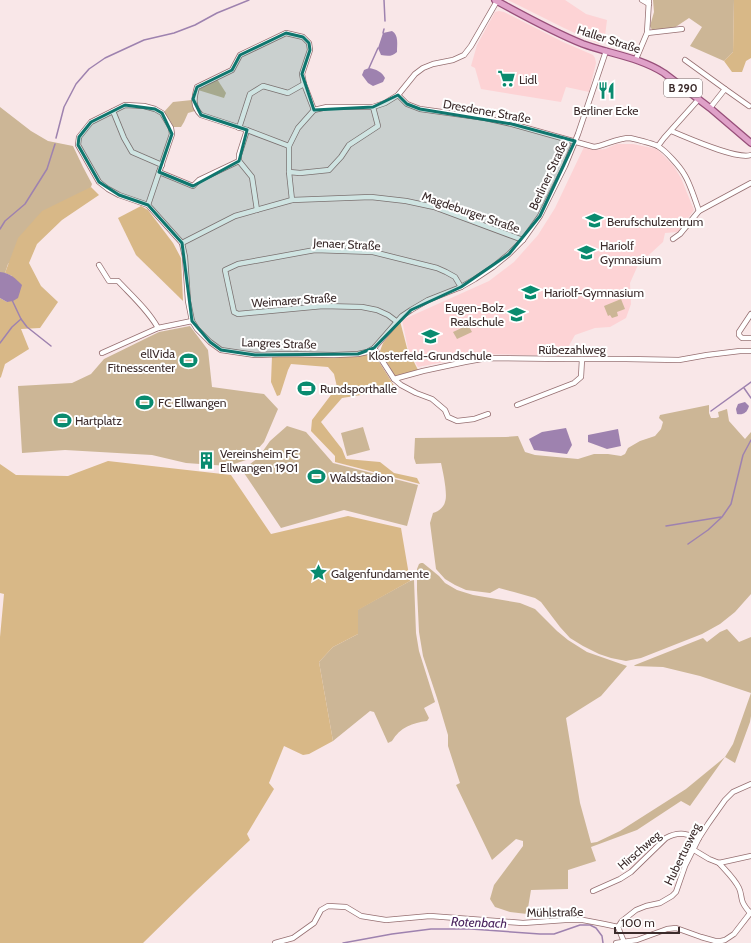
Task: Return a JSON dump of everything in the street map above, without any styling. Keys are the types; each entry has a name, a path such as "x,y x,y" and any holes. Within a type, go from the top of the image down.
{"main road":[{"name":"Haller Straße","path":"496,0 546,27 583,44 636,59 660,70 710,108 751,143"}],"street":[{"path":"292,200 289,172 289,146 298,128 314,110 327,107 373,107 385,104 398,95 415,74 423,68 433,64 453,60 464,55 471,46 496,0"},
{"path":"636,59 647,33 649,2 642,0"},
{"path":"647,33 682,28"},
{"path":"289,146 201,115 198,112 193,99 197,87 232,70 240,55 286,33 303,37 309,43 310,50 302,74 304,84 314,110"},
{"name":"Berliner Straße","path":"374,348 396,321 402,316 428,300 461,286 493,267 509,254 522,240 540,216 565,166 606,51"},
{"path":"685,60 749,106"},
{"path":"239,128 250,94 263,86 288,93 304,84"},
{"path":"710,108 725,89"},
{"name":"Dresdener Straße","path":"398,95 407,104 420,109 485,118 594,147 630,138 658,146"},
{"path":"698,100 658,146 684,174 699,211"},
{"path":"148,205 172,134 171,128 162,113 144,106 125,105 91,122 79,137 78,145 99,182 119,195 148,205 182,243"},
{"path":"289,172 300,173 329,170 341,157 349,145 378,126 373,107"},
{"path":"113,111 124,138 132,152 162,165"},
{"path":"247,130 239,155 239,161 252,177 258,210"},
{"path":"671,131 700,144 725,152 745,156 751,155"},
{"path":"159,172 193,186 199,180 239,161"},
{"path":"673,239 680,234 699,211 751,183"},
{"name":"Magdeburger Straße","path":"182,243 235,216 292,200 371,197 406,201 434,207 522,240"},
{"name":"Langres Straße","path":"182,243 185,257 188,301 192,321 196,329 221,350 255,355 334,355 358,354 367,352 374,348"},
{"name":"Jenaer Straße","path":"225,270 238,264 315,250 373,252 437,268 455,277 461,286"},
{"path":"99,265 109,281 118,281 146,310 158,328"},
{"name":"Weimarer Straße","path":"225,270 234,312 238,314 323,306 362,307 377,310 396,321"},
{"path":"751,314 739,332 739,335 742,338 751,338"},
{"path":"102,353 158,328 192,321"},
{"path":"374,348 394,379 401,385 416,393 432,399 445,410 448,417 457,421 474,419 488,414"},
{"name":"Rübezahlweg","path":"394,379 423,371 487,358 679,360 740,351 751,352"},
{"path":"517,404 574,383 581,377 582,359"},
{"name":"Hubertusweg","path":"618,927 622,921 636,910 660,903 676,892 685,866 708,824 725,800 733,792 751,784"},
{"name":"Hirschweg","path":"592,891 620,879 631,872 666,838 672,835 684,833 699,838"},
{"path":"694,850 709,859 720,862 751,856"},
{"path":"616,943 637,940 667,929 676,928 721,942 734,934 751,913 744,907 742,894 734,878 720,862"},
{"name":"Mühlstraße","path":"275,943 293,938 314,923 321,910 328,906 346,907 361,916 386,920 430,916 523,923 583,920 618,927"},
{"path":"618,927 624,942"}],"highlighted area":[{"path":"286,33 303,37 309,43 310,50 302,74 314,110 373,107 398,95 407,104 420,109 512,124 575,141 540,216 509,254 461,287 411,310 374,348 358,354 255,355 221,350 210,342 192,321 182,243 148,205 119,195 99,182 78,145 79,137 91,122 125,105 155,109 162,113 172,134 159,172 193,186 239,161 247,130 201,115 193,99 197,87 232,70 240,55"}],"shaded area":[{"path":"508,0 565,0 586,14 607,20 605,36 601,35 599,44"},
{"path":"653,0 734,0 733,52 724,61 690,46 702,27 689,18 674,28 652,30 650,26 654,12"},
{"path":"734,0 751,0 751,58 746,61 742,72 732,72 724,61 733,52"},
{"path":"495,12 504,12 563,42 593,55 596,63 589,92 566,87 561,102 481,89 475,68 471,66 477,45"},
{"path":"392,31 397,38 397,52 387,56 381,55 378,48 383,33"},
{"path":"369,68 382,74 385,78 383,82 373,86 368,83 362,75 364,70"},
{"path":"217,79 226,93 224,98 198,90 204,86"},
{"path":"192,100 195,111 188,113 181,127 171,127 163,113 173,102"},
{"path":"0,107 31,131 48,141 73,146 92,184 91,187 8,264 5,273 0,273"},
{"name":"Hariolf Gymnasium","path":"617,144 633,144 657,149 673,165 681,178 694,210 678,232 665,233 663,242 638,265 630,283 631,304 626,318 610,327 595,328 575,335 563,356 487,354 418,367 408,349 402,320 489,281 514,262 538,235 555,208 584,147 594,150 605,149"},
{"path":"91,187 99,195 62,220 37,244 29,263 41,286 58,302 40,328 21,329 29,349 5,364 0,378 0,298 7,302 12,276 5,273 18,238 42,211"},
{"path":"141,206 148,210 173,243 181,258 183,301 136,255 118,218"},
{"path":"0,272 7,273 22,285 18,298 13,301 7,302 0,298"},
{"path":"621,299 625,309 617,312 618,316 612,318 610,315 608,316 604,306"},
{"path":"400,321 407,348 418,370 395,376 380,351 383,343"},
{"path":"468,325 472,332 457,339 453,332"},
{"name":"FC Ellwangen","path":"190,326 208,350 212,387 264,394 278,409 264,442 249,459 228,466 186,463 152,455 65,450 22,453 18,386 72,383 91,374 104,359 159,332"},
{"path":"366,355 376,357 395,387 380,392 342,398 321,422 342,449 346,459 380,462 394,473 417,478 420,484 335,462 335,456 311,431 312,420 337,387 334,374 328,367 291,364 280,395 277,396 271,382 272,356 342,357"},
{"path":"745,402 749,406 746,412 743,414 737,414 736,409 738,404"},
{"path":"709,405 709,413 711,418 719,417 718,412 727,409 729,421 745,439 751,432 751,594 735,612 720,624 702,634 641,658 626,661 599,654 570,638 541,602 535,598 499,588 490,593 466,590 445,579 436,569 430,523 433,513 437,512 443,506 446,499 445,483 441,463 416,464 414,458 415,438 518,436 525,452 535,455 578,459 594,454 621,456 625,454 628,448 640,441 655,436 661,429 663,422 659,418 660,415"},
{"name":"Waldstadion","path":"287,426 306,432 333,463 418,485 407,526 344,510 281,528 242,470 258,458 270,441"},
{"path":"363,427 370,450 347,456 341,433"},
{"path":"566,428 572,445 567,454 534,450 529,439 542,432"},
{"path":"618,429 621,446 607,449 588,442 588,435"},
{"path":"108,461 231,475 271,534 348,516 401,528 410,581 358,610 358,634 333,647 319,662 333,741 309,754 303,755 284,746 269,783 274,789 247,834 250,840 143,943 0,943 0,637 4,594 0,593 0,464 16,475 68,476"},
{"path":"421,563 439,576 445,583 457,590 473,595 520,603 535,609 557,631 587,652 627,666 601,696 566,718 580,803 591,843 597,842 620,831 686,789 725,757 690,806 681,801 637,830 591,847 596,861 568,870 568,889 531,890 527,914 510,912 495,907 490,899 494,885 523,846 523,841 516,839 492,860 456,785 460,783 448,746 448,735 423,656 419,632 417,569"},
{"path":"414,580 416,633 419,651 435,702 424,708 429,718 427,721 407,726 388,743 374,712 370,711 333,741 319,662 333,647 358,634 357,610"},
{"path":"727,629 739,642 751,637 751,693 700,676 663,667 634,666 703,638 707,642 720,632"},
{"path":"751,693 750,722 735,763 725,757 733,744"}],"waterway":[{"path":"56,138 64,107 76,84 89,69 105,58 144,40 174,33 249,0"},
{"path":"384,0 385,21"},
{"path":"383,33 384,29"},
{"path":"369,68 378,48"},
{"path":"0,229 5,221 25,204 47,169 55,144"},
{"path":"12,300 21,319 27,327 51,346"},
{"path":"0,343 12,327 21,319"},
{"path":"711,411 751,382"},
{"path":"744,388 751,398"},
{"path":"688,544 708,530 722,517 731,504 743,455 751,440"},
{"path":"666,526 721,517"},
{"name":"Rotenbach","path":"343,943 431,929 471,929 554,934 580,925 590,925 596,928 602,936 603,943"}],"place":[{"name":"Lidl","path":"506,79"},
{"name":"Berliner Ecke","path":"606,91"},
{"name":"Berufschulzentrum","path":"594,221"},
{"name":"Hariolf Gymnasium","path":"587,252"},
{"name":"Hariolf-Gymnasium","path":"531,292"},
{"name":"Eugen-Bolz Realschule","path":"517,314"},
{"name":"Klosterfeld-Grundschule","path":"430,336"},
{"name":"ellVida Fitnesscenter","path":"188,360"},
{"name":"Rundsporthalle","path":"307,388"},
{"name":"FC Ellwangen","path":"145,402"},
{"name":"Hartplatz","path":"62,420"},
{"name":"Vereinsheim FC Ellwangen 1901","path":"207,460"},
{"name":"Waldstadion","path":"317,477"},
{"name":"Galgenfundamente","path":"318,573"}]}
